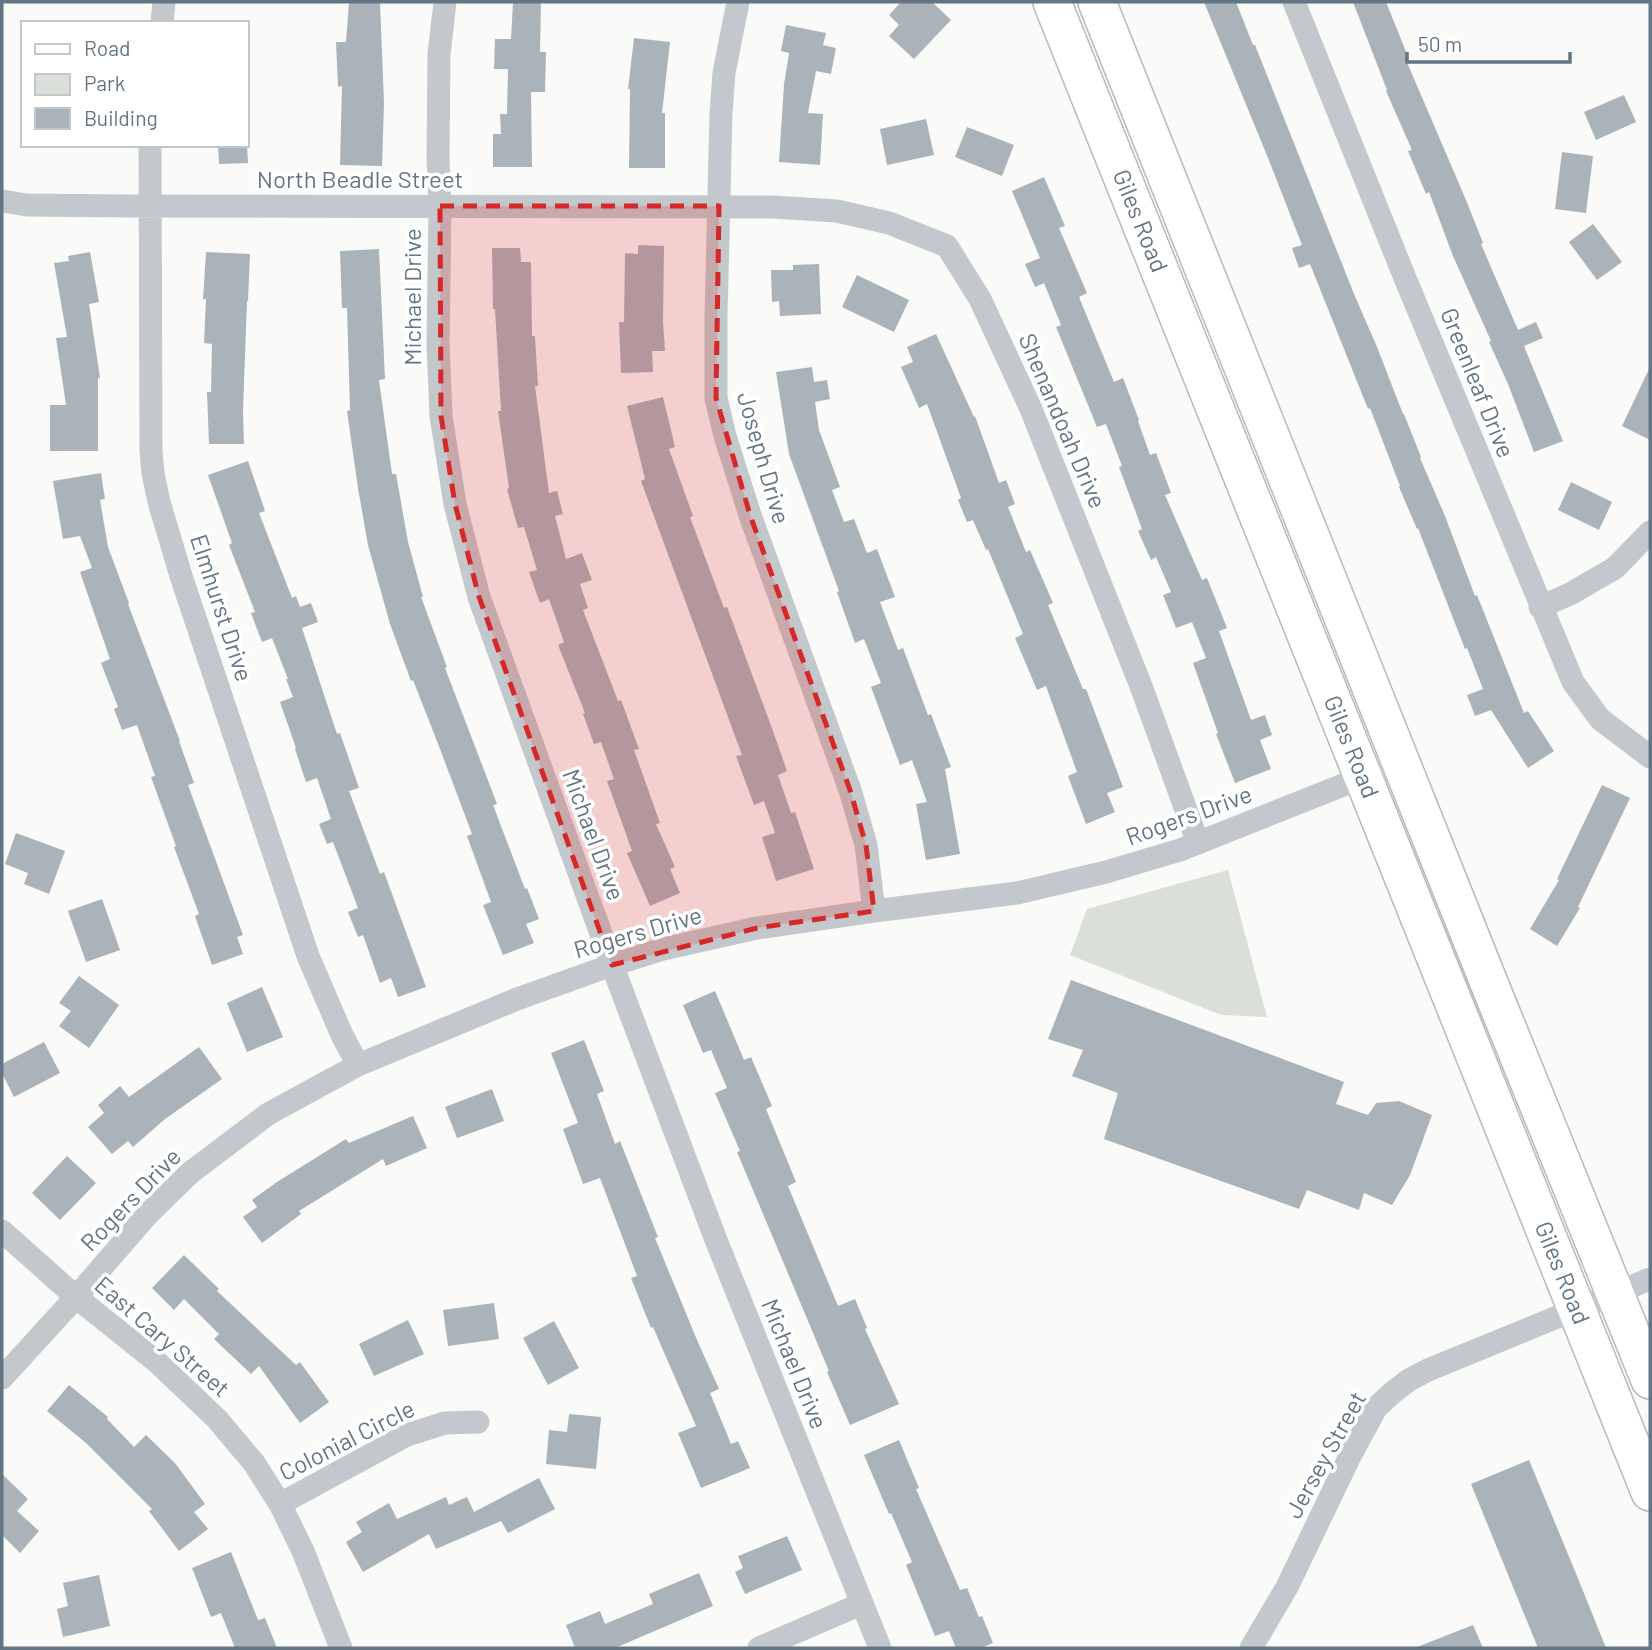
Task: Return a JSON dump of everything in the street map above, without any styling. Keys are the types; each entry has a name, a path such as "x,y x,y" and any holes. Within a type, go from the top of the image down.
{"main road":[{"name":"Giles Road","path":"1052,2 1650,1492"},
{"name":"Giles Road","path":"1097,2 1650,1380"}],"street":[{"path":"162,21 164,2"},
{"name":"Michael Drive","path":"445,2 439,54 439,368 442,416 455,504 479,597 612,965 716,1240 880,1648"},
{"name":"Joseph Drive","path":"738,2 724,73 721,113 716,398 750,514 850,790 866,845 874,911"},
{"name":"Greenleaf Drive","path":"1294,2 1573,682 1600,719 1650,757"},
{"name":"Elmhurst Drive","path":"150,147 151,451 159,502 181,576 308,956 358,1065"},
{"name":"North Beadle Street","path":"2,201 27,205 150,206 719,206"},
{"name":"Shenandoah Drive","path":"719,206 837,211 889,223 947,246 981,299 1031,408 1141,685 1198,843"},
{"path":"1540,607 1570,594 1615,568 1650,532"},
{"name":"Rogers Drive","path":"2,1378 148,1214 190,1174 268,1114 358,1065 498,1007 663,949 757,928 1017,893 1106,872 1198,843 1401,762"},
{"name":"East Cary Street","path":"2,1231 76,1297 158,1362 217,1419 254,1463 280,1504 303,1551 341,1648"},
{"name":"Jersey Street","path":"1251,1648 1287,1587 1376,1408 1392,1393 1428,1370 1650,1279"},
{"name":"Colonial Circle","path":"280,1504 407,1435 445,1423 478,1422"},
{"path":"758,1648 861,1604"}],"highlighted area":[{"path":"440,206 719,206 716,398 750,515 850,790 866,845 874,911 757,928 612,965 479,597 455,504 441,416"}],"green space":[{"path":"1228,870 1267,1017 1221,1015 1070,955 1087,909"}],"building":[{"path":"349,2 380,2 384,103 382,166 340,165 342,86 338,87 336,42 346,42"},
{"path":"513,2 541,2 540,52 546,52 545,92 531,92 532,167 493,167 493,134 501,134 500,114 507,114 508,69 494,69 495,39 511,39"},
{"path":"901,2 932,2 951,20 914,59 889,36 899,25 889,15"},
{"path":"1204,2 1236,2 1524,713 1528,711 1554,751 1528,768 1491,710 1475,716 1467,695 1483,689 1310,264 1299,268 1292,248 1302,245"},
{"path":"1353,2 1386,2 1409,59 1406,60 1518,330 1536,322 1543,338 1524,346 1563,441 1534,452 1429,192 1426,194 1408,151 1412,150 1386,91"},
{"path":"786,25 826,33 823,45 836,48 831,74 816,71 808,113 823,114 820,165 779,162 784,84 789,53 781,51"},
{"path":"634,38 670,42 662,113 665,113 665,168 629,168 628,89"},
{"path":"1624,95 1636,122 1596,140 1584,112"},
{"path":"926,119 934,155 887,165 880,129"},
{"path":"967,127 1014,145 1002,176 955,157"},
{"path":"218,147 247,147 248,163 219,164"},
{"path":"1562,152 1593,156 1586,213 1555,209"},
{"path":"1044,177 1065,226 1059,228 1087,293 1079,297 1114,382 1123,378 1150,455 1156,453 1171,493 1165,495 1202,580 1207,578 1227,628 1219,631 1251,720 1265,715 1272,735 1260,740 1271,769 1235,783 1193,663 1206,658 1192,622 1176,628 1163,595 1171,592 1156,557 1151,560 1138,531 1142,529 1106,424 1097,427 1056,327 1061,325 1044,283 1035,287 1025,264 1040,258 1012,191"},
{"path":"1593,224 1622,262 1597,280 1569,242"},
{"path":"638,245 664,246 665,351 652,351 653,372 621,373 619,322 624,322 625,253 638,254"},
{"path":"492,248 520,248 521,262 531,262 532,336 535,336 538,386 535,386 549,493 557,491 563,514 555,516 566,559 582,553 592,580 580,584 588,608 583,610 639,749 634,750 660,823 656,824 675,867 670,869 680,893 650,906 627,853 632,851 607,781 614,779 601,742 594,744 583,714 585,713 558,645 564,642 549,599 540,603 529,572 537,570 524,527 518,528 507,489 509,488 498,411 501,411 493,309"},
{"path":"379,249 385,379 379,380 392,474 396,474 421,597 497,804 493,805 539,919 526,924 534,943 503,955 483,905 491,902 467,836 472,834 390,624 368,545 347,411 350,410 347,308 342,308 340,251"},
{"path":"90,252 99,302 89,304 100,378 98,451 50,451 50,405 66,405 56,338 67,337 54,263 69,261 68,256"},
{"path":"206,252 250,254 244,444 209,444 207,392 211,392 212,344 204,343"},
{"path":"819,264 821,314 780,316 779,301 772,302 771,270 793,270 793,265"},
{"path":"857,275 909,300 894,332 842,307"},
{"path":"936,334 975,416 999,483 1006,480 1015,504 1008,507 1026,552 1030,550 1053,603 1048,605 1083,689 1086,689 1123,787 1107,793 1115,812 1086,824 1068,776 1077,772 1046,686 1037,690 1015,638 1023,634 988,549 986,550 973,520 967,522 927,404 919,408 901,367 913,362 907,347"},
{"path":"812,367 814,382 827,380 830,399 815,402 819,430 840,487 832,490 844,522 854,519 867,553 877,549 895,597 880,602 898,650 903,648 951,767 945,769 960,854 926,860 916,804 927,802 912,760 900,765 871,687 881,683 864,639 855,643 789,454 776,372"},
{"path":"1650,367 1650,440 1622,426"},
{"path":"663,397 675,447 669,449 693,516 690,517 773,731 787,771 778,775 791,813 795,812 814,869 776,881 762,837 775,833 764,801 754,805 736,756 742,755 641,481 645,479 627,406"},
{"path":"248,461 265,511 259,513 292,598 296,596 300,607 311,603 318,622 302,628 337,734 340,733 359,788 349,791 380,874 384,872 426,987 398,997 391,978 380,983 363,935 358,937 348,912 358,908 333,842 327,844 319,824 331,819 317,778 306,782 280,702 293,697 288,679 272,638 262,642 251,613 255,612 229,545 232,543 208,475"},
{"path":"101,473 105,499 100,500 108,547 180,741 194,783 188,785 243,935 237,937 243,954 212,965 195,916 199,914 151,777 155,776 137,725 122,730 114,709 118,707 101,663 110,659 80,572 92,568 80,536 63,539 53,481"},
{"path":"1571,482 1612,502 1599,530 1558,510"},
{"path":"1602,785 1630,798 1578,907 1580,908 1557,946 1530,929 1559,880 1557,879"},
{"path":"16,833 65,851 49,894 24,884 28,873 5,864"},
{"path":"102,899 120,950 86,962 68,911"},
{"path":"79,976 119,1005 89,1048 59,1026 71,1011 59,1003"},
{"path":"1071,980 1344,1082 1336,1104 1368,1115 1376,1103 1399,1101 1432,1115 1410,1175 1392,1205 1364,1193 1359,1210 1307,1190 1299,1209 1104,1139 1118,1093 1072,1076 1083,1050 1048,1039"},
{"path":"262,987 283,1037 247,1052 227,1003"},
{"path":"715,991 744,1060 751,1057 772,1106 766,1109 796,1182 788,1186 838,1306 855,1299 867,1328 865,1329 899,1404 850,1425 715,1093 727,1088 711,1050 703,1053 683,1005"},
{"path":"584,1040 604,1091 597,1094 615,1144 620,1141 658,1237 655,1238 719,1389 710,1393 731,1444 738,1441 750,1468 701,1488 678,1433 696,1426 631,1278 637,1276 600,1178 583,1184 563,1129 578,1123 551,1053"},
{"path":"44,1042 60,1073 14,1097 2,1073 2,1064"},
{"path":"199,1047 222,1079 165,1119 133,1147 128,1141 112,1154 88,1127 104,1113 98,1105 120,1086 129,1097"},
{"path":"492,1089 504,1121 457,1138 445,1107"},
{"path":"413,1116 427,1148 386,1166 383,1159 299,1211 301,1214 262,1243 243,1217 257,1207 252,1200 346,1139 349,1143"},
{"path":"67,1156 96,1183 60,1220 32,1193"},
{"path":"184,1255 219,1289 217,1291 296,1365 300,1362 329,1402 300,1423 259,1366 251,1374 214,1339 219,1334 184,1299 174,1310 152,1288"},
{"path":"494,1303 499,1339 448,1346 443,1310"},
{"path":"408,1320 424,1354 374,1376 359,1344"},
{"path":"554,1321 579,1368 548,1385 523,1338"},
{"path":"69,1385 108,1417 134,1447 146,1435 175,1463 205,1504 194,1512 208,1529 179,1551 149,1511 152,1509 86,1443 47,1411"},
{"path":"569,1414 601,1417 596,1469 546,1464 549,1430 567,1432"},
{"path":"899,1440 919,1488 916,1489 960,1590 967,1588 993,1643 980,1648 956,1648 949,1631 935,1636 906,1565 912,1562 864,1455"},
{"path":"1529,1460 1606,1648 1538,1648 1471,1484"},
{"path":"2,1474 28,1499 17,1511 39,1531 20,1553 2,1535"},
{"path":"539,1478 555,1509 508,1533 501,1521 436,1549 429,1534 363,1572 346,1542 362,1532 356,1522 389,1503 397,1519 446,1497 449,1505 467,1497 474,1512"},
{"path":"787,1536 802,1570 745,1594 735,1572 743,1568 738,1556"},
{"path":"231,1552 258,1620 265,1618 277,1648 235,1648 221,1613 211,1617 192,1568"},
{"path":"699,1573 713,1606 615,1648 575,1648 566,1625 600,1611 605,1624 653,1604 649,1594"},
{"path":"99,1575 110,1626 63,1637 57,1609 68,1606 63,1583"},
{"path":"1473,1625 1483,1648 1417,1647"}]}
